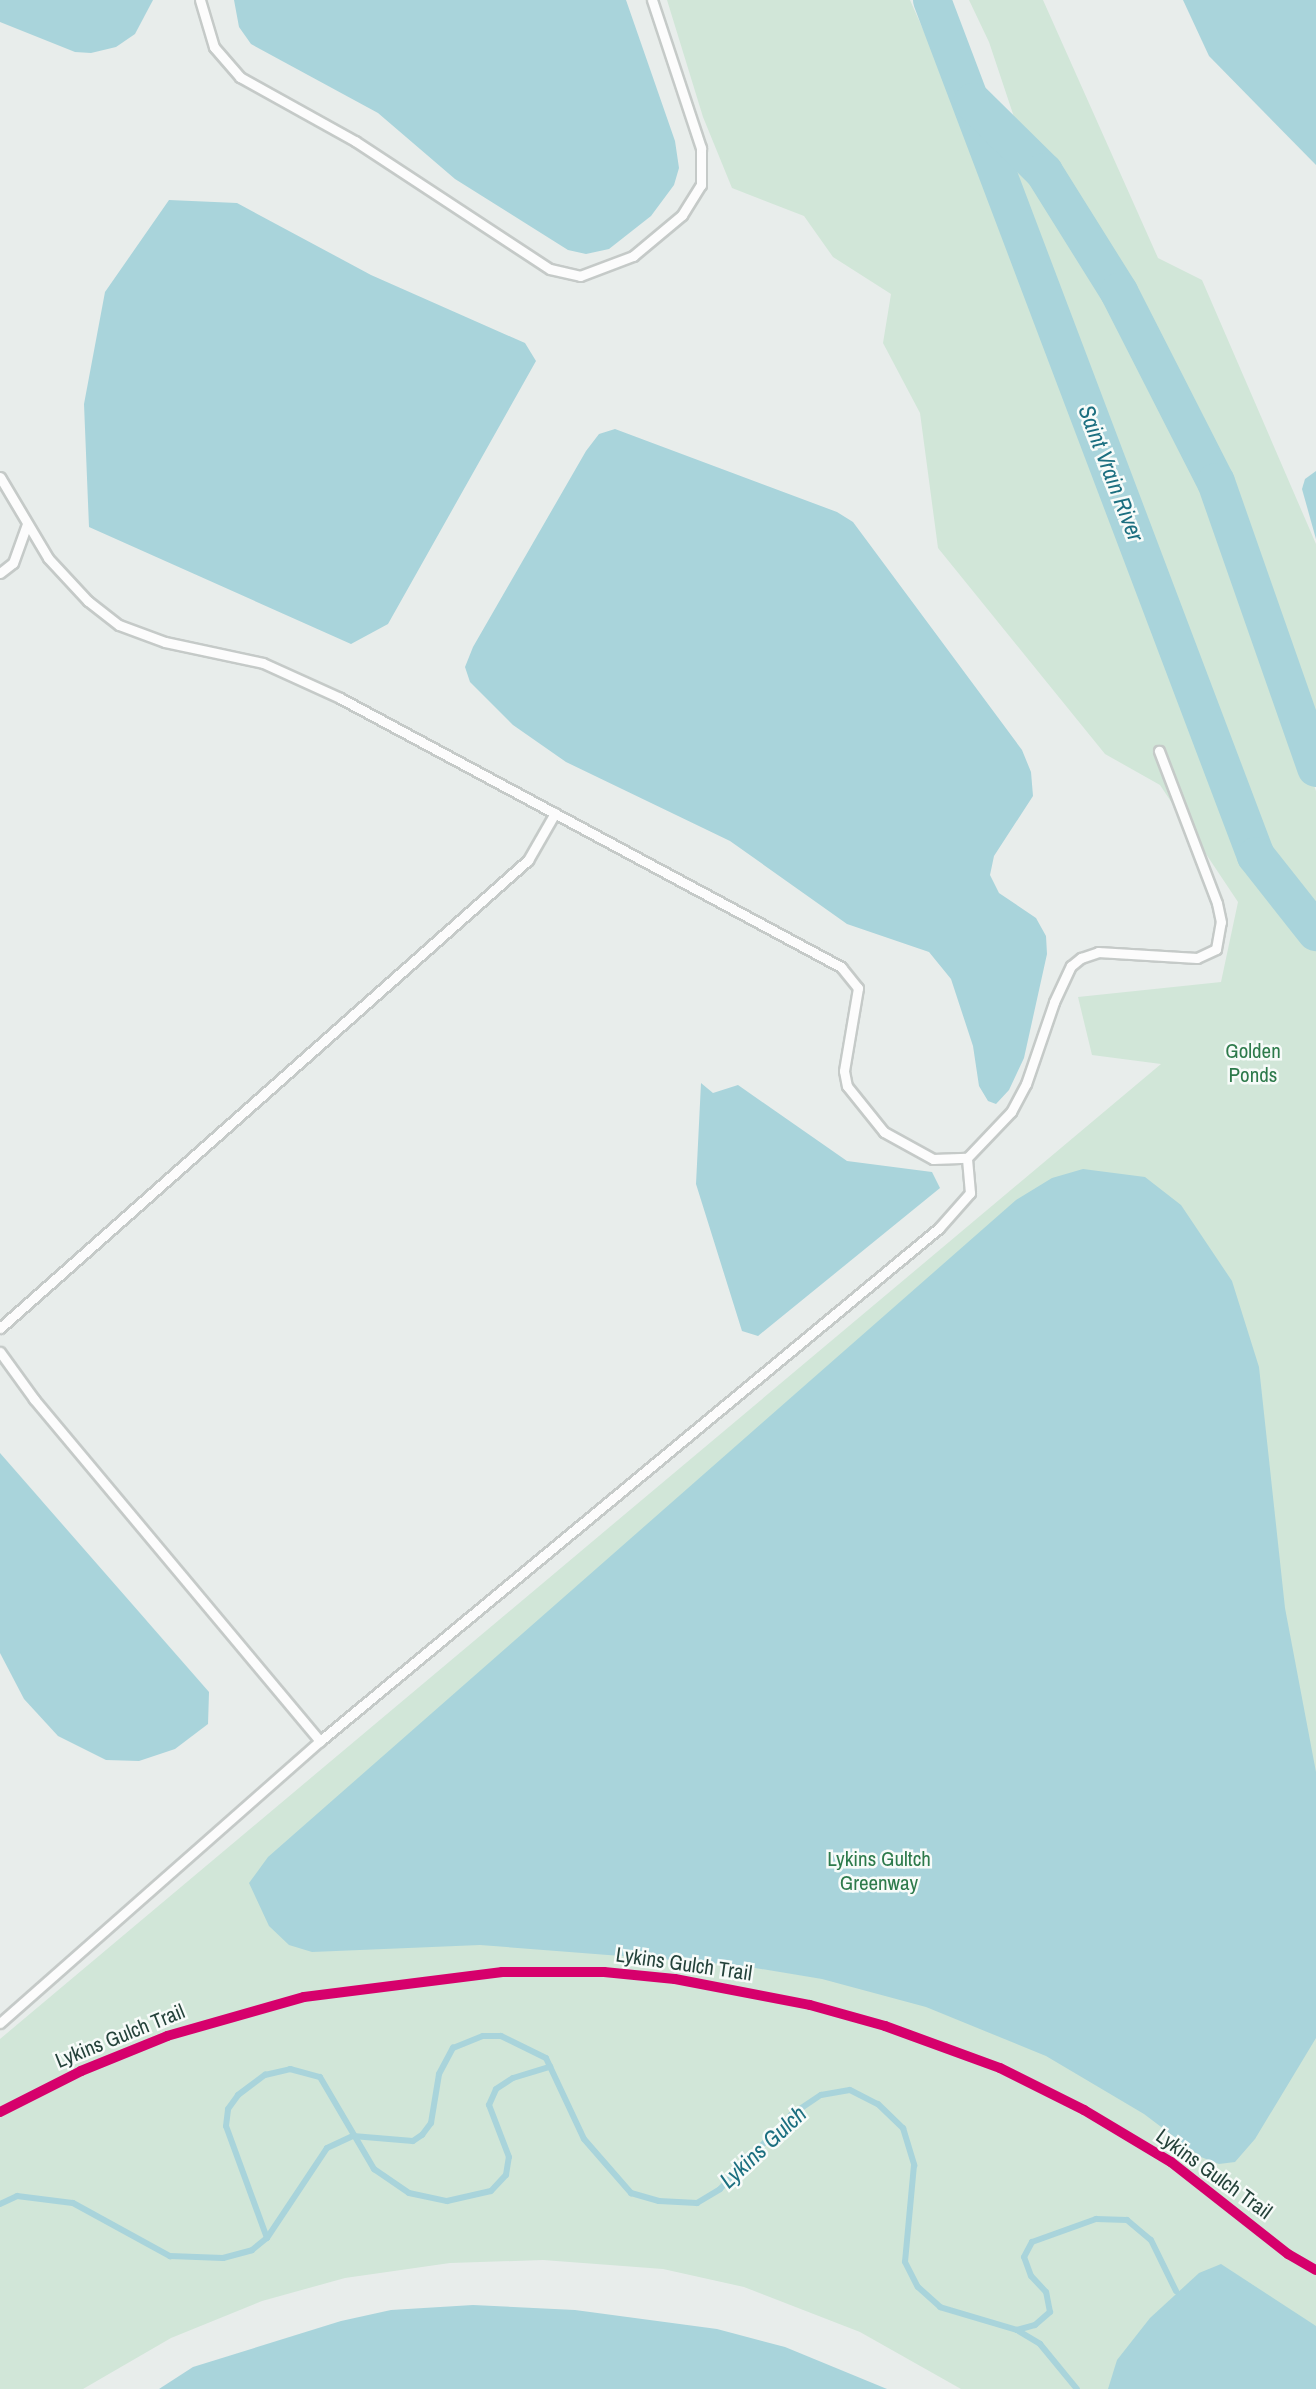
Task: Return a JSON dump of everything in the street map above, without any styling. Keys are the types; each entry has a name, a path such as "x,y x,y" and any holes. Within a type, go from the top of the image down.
{"lane":[{"path":"200,0 214,47 240,77 355,141 550,269 580,276 623,262 650,243 682,215 701,185 701,148 652,0"},
{"path":"0,477 27,524 74,587 119,625 165,642 263,663 340,698 848,972 858,994 844,1071 851,1093 884,1132 907,1148 945,1161 967,1158 994,1133 1016,1105 1054,1002 1077,961 1098,952 1197,958 1208,955 1221,940 1217,903 1159,751"},
{"path":"0,573 13,563 27,524"},
{"path":"0,1328 528,860 555,813"},
{"path":"0,2023 320,1741 939,1228 970,1193 967,1158"},
{"path":"0,1352 34,1399 320,1741"}],"green space":[{"name":"Lykins Gultch Greenway","path":"667,0 910,0 949,88 1247,855 1293,922 1302,911 1260,853 987,130 1036,176 1111,297 1208,484 1316,791 1316,2389 961,2389 860,2332 744,2287 663,2269 543,2260 450,2263 345,2278 262,2301 171,2338 83,2389 0,2389 0,2039 1161,1064 1092,1055 1078,997 1221,982 1238,902 1160,785 1105,754 938,548 920,413 883,343 891,294 833,257 804,216 732,188 703,117"},
{"path":"969,0 1043,0 1158,258 1202,280 1316,544 1316,762 1224,482 1129,291 1050,165 1020,135 989,42"}],"water":[{"path":"0,0 153,0 135,34 116,47 91,53 75,52 0,22"},
{"path":"234,0 626,0 675,141 679,168 674,185 651,216 609,249 586,254 568,250 455,179 378,113 251,44 239,27"},
{"path":"1183,0 1316,0 1316,165 1209,56"},
{"path":"169,200 237,203 371,275 525,343 536,361 388,624 351,644 89,527 84,404 105,292"},
{"path":"615,429 837,512 853,522 1022,750 1031,772 1033,796 994,856 990,875 999,893 1036,918 1046,936 1047,954 1024,1058 1009,1090 996,1104 988,1101 979,1086 973,1046 951,979 929,952 847,924 730,841 566,762 513,725 470,682 465,667 473,647 586,451 599,434"},
{"path":"1316,471 1316,539 1302,489 1305,479"},
{"path":"701,1083 713,1093 738,1085 847,1161 932,1172 940,1188 758,1336 742,1331 696,1184"},
{"path":"1083,1169 1145,1177 1181,1205 1232,1281 1259,1367 1285,1608 1316,1772 1316,2038 1255,2139 1235,2162 1219,2164 1201,2157 1144,2114 1046,2056 926,2007 822,1979 737,1965 480,1945 312,1952 289,1945 269,1926 249,1883 268,1857 1016,1200 1052,1178"},
{"path":"0,1453 209,1692 208,1724 175,1749 139,1761 106,1760 58,1736 24,1699 0,1653"},
{"path":"1221,2264 1316,2326 1316,2389 1108,2389 1117,2360 1150,2318 1199,2273"},
{"path":"473,2305 575,2310 717,2329 785,2347 887,2389 159,2389 193,2367 341,2321 391,2310"}],"waterway":[{"name":"Saint Vrain River","path":"932,0 1256,856 1316,932"},
{"path":"973,102 1044,172 1119,292 1216,482 1316,768"},
{"name":"Lykins Gulch","path":"0,2204 17,2196 73,2203 170,2256 223,2258 252,2250 267,2238 327,2148 353,2136 413,2141 422,2135 431,2123 439,2074 453,2048 483,2036 501,2036 546,2058 584,2139 631,2193 659,2201 697,2203 720,2189 791,2115 821,2095 850,2090 878,2104 903,2128 914,2165 905,2262 918,2287 940,2307 1017,2330 1035,2325 1050,2312 1046,2292 1031,2276 1024,2257 1032,2242 1096,2219 1127,2220 1151,2240 1176,2291"},
{"path":"267,2238 226,2126 228,2109 238,2095 265,2075 290,2069 320,2077 374,2169 409,2193 447,2201 491,2191 506,2175 509,2157 489,2105 496,2089 513,2078 550,2067"},
{"path":"1017,2330 1040,2344 1077,2389"}],"cycle path":[{"name":"Lykins Gulch Trail","path":"0,2112 81,2071 167,2036 304,1997 502,1972 604,1972 675,1979 810,2005 885,2026 1000,2068 1084,2110 1171,2162 1288,2254 1316,2270"}],"park label":[{"name":"Golden Ponds","path":"1253,1063"}]}
